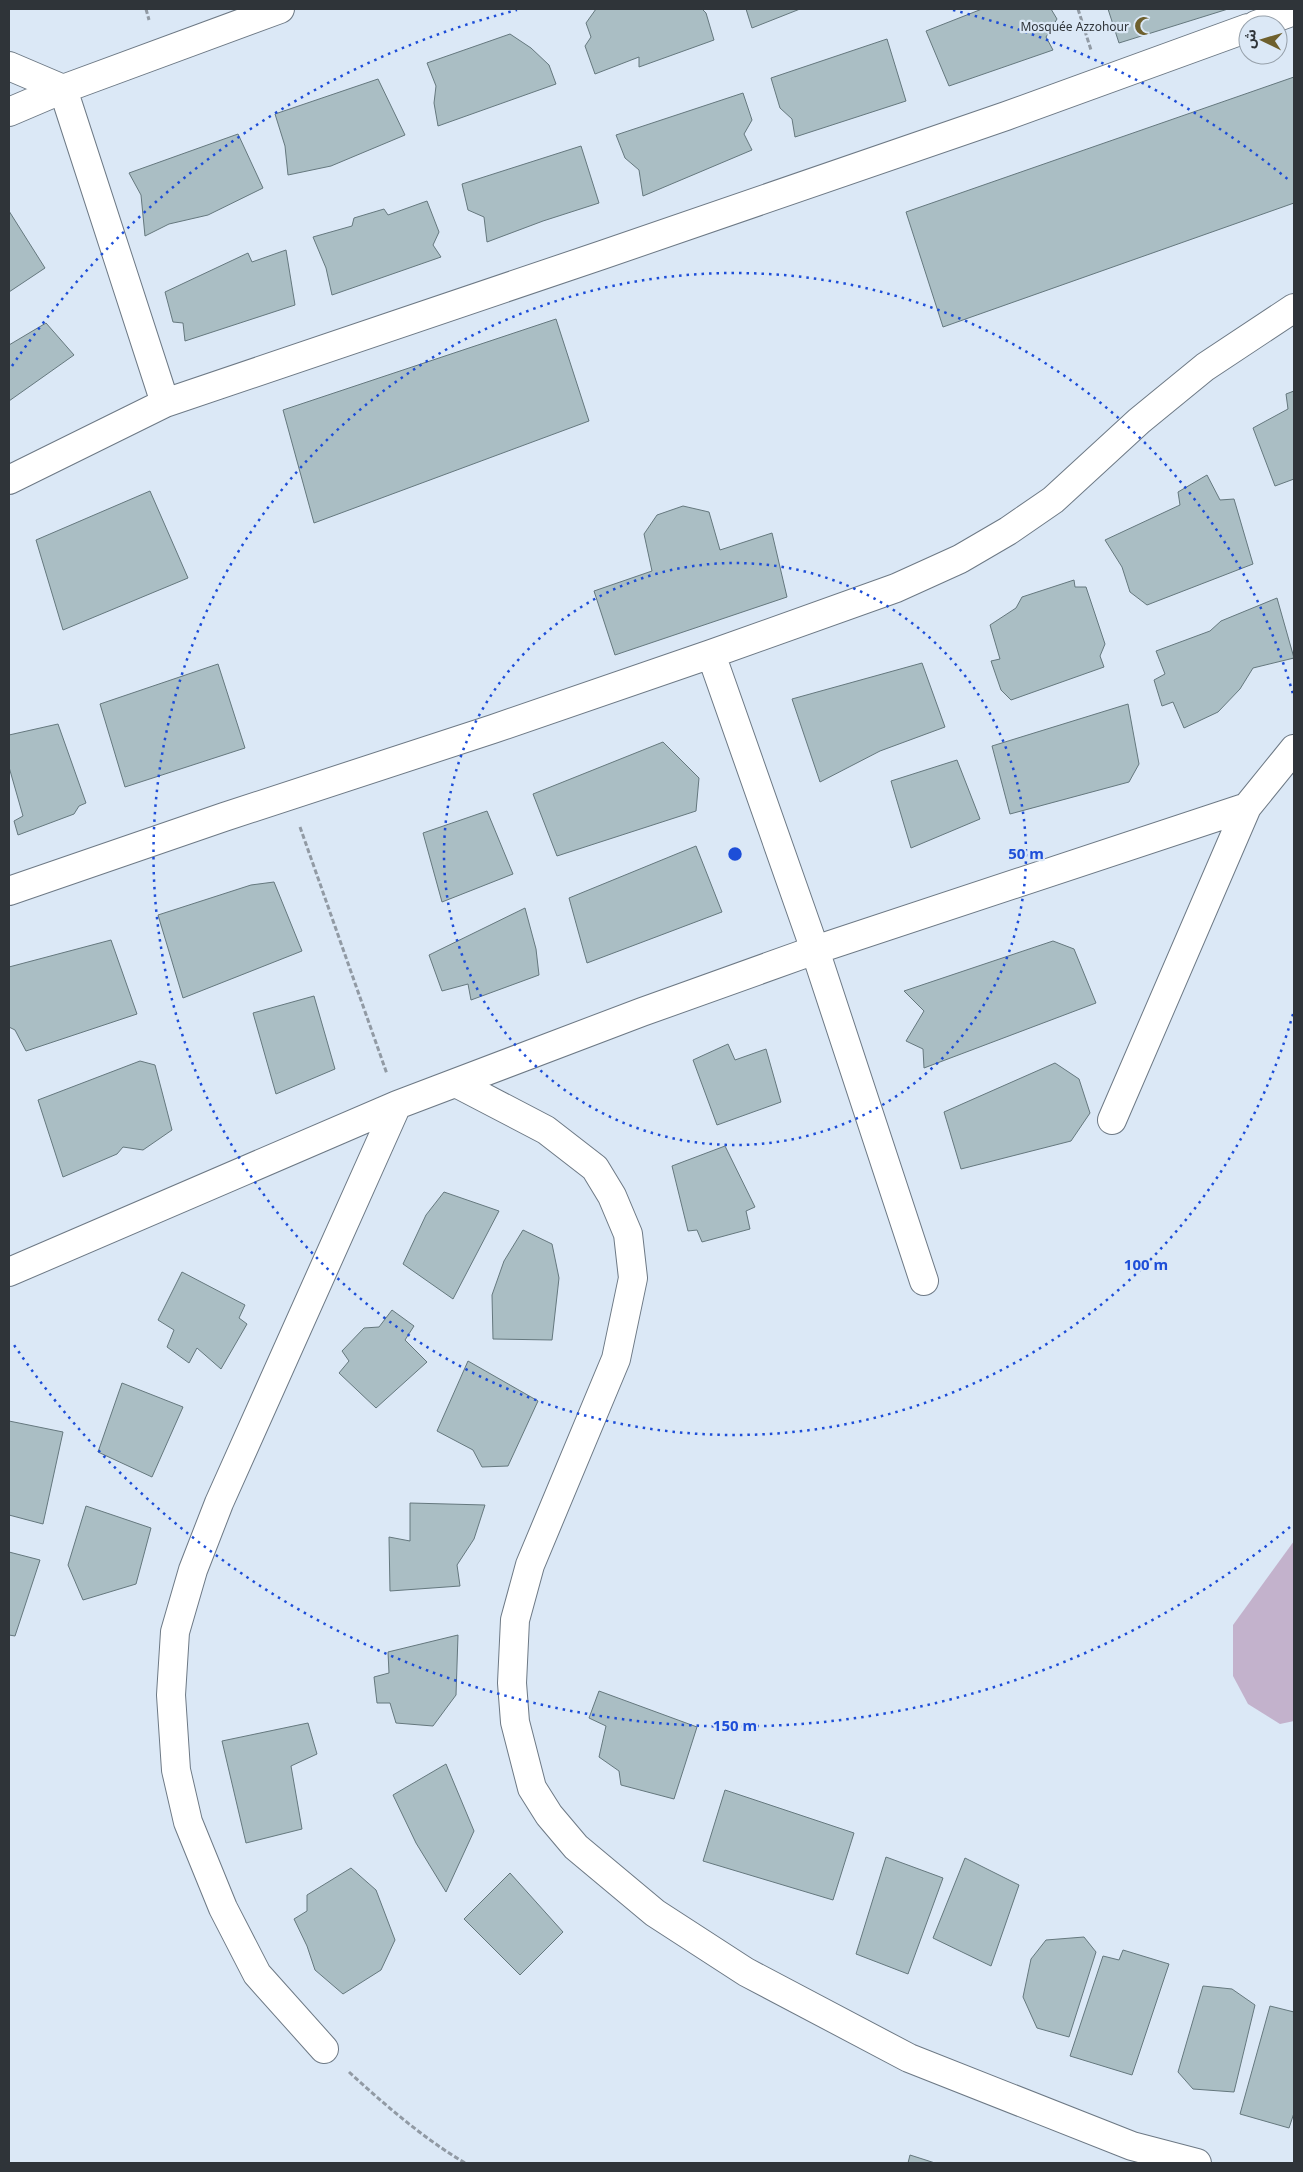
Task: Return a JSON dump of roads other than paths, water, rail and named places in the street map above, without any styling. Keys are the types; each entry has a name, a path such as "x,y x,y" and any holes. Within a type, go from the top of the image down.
{"street":[{"path":"9,112 63,89 280,9"},
{"path":"9,480 165,403 978,125 1238,32"},
{"path":"9,66 63,89 165,403"},
{"path":"9,891 711,654 896,588 960,559 1008,531 1053,500 1139,421 1205,367 1294,308"},
{"path":"711,654 815,950 924,1281"},
{"path":"1112,1120 1247,807 1294,749"},
{"path":"9,1272 397,1105 642,1012 815,950 1247,807"},
{"path":"456,1083 546,1130 595,1168 612,1196 628,1234 633,1278 616,1359 530,1565 515,1620 512,1683 515,1722 532,1788 549,1815 576,1847 655,1913 746,1972 909,2058 1132,2146 1197,2163"},
{"path":"324,2049 257,1974 223,1908 188,1822 176,1770 172,1695 175,1632 193,1570 219,1503 397,1105"}],"place":[{"name":"Mosquée Azzohour","path":"1144,26"}]}
